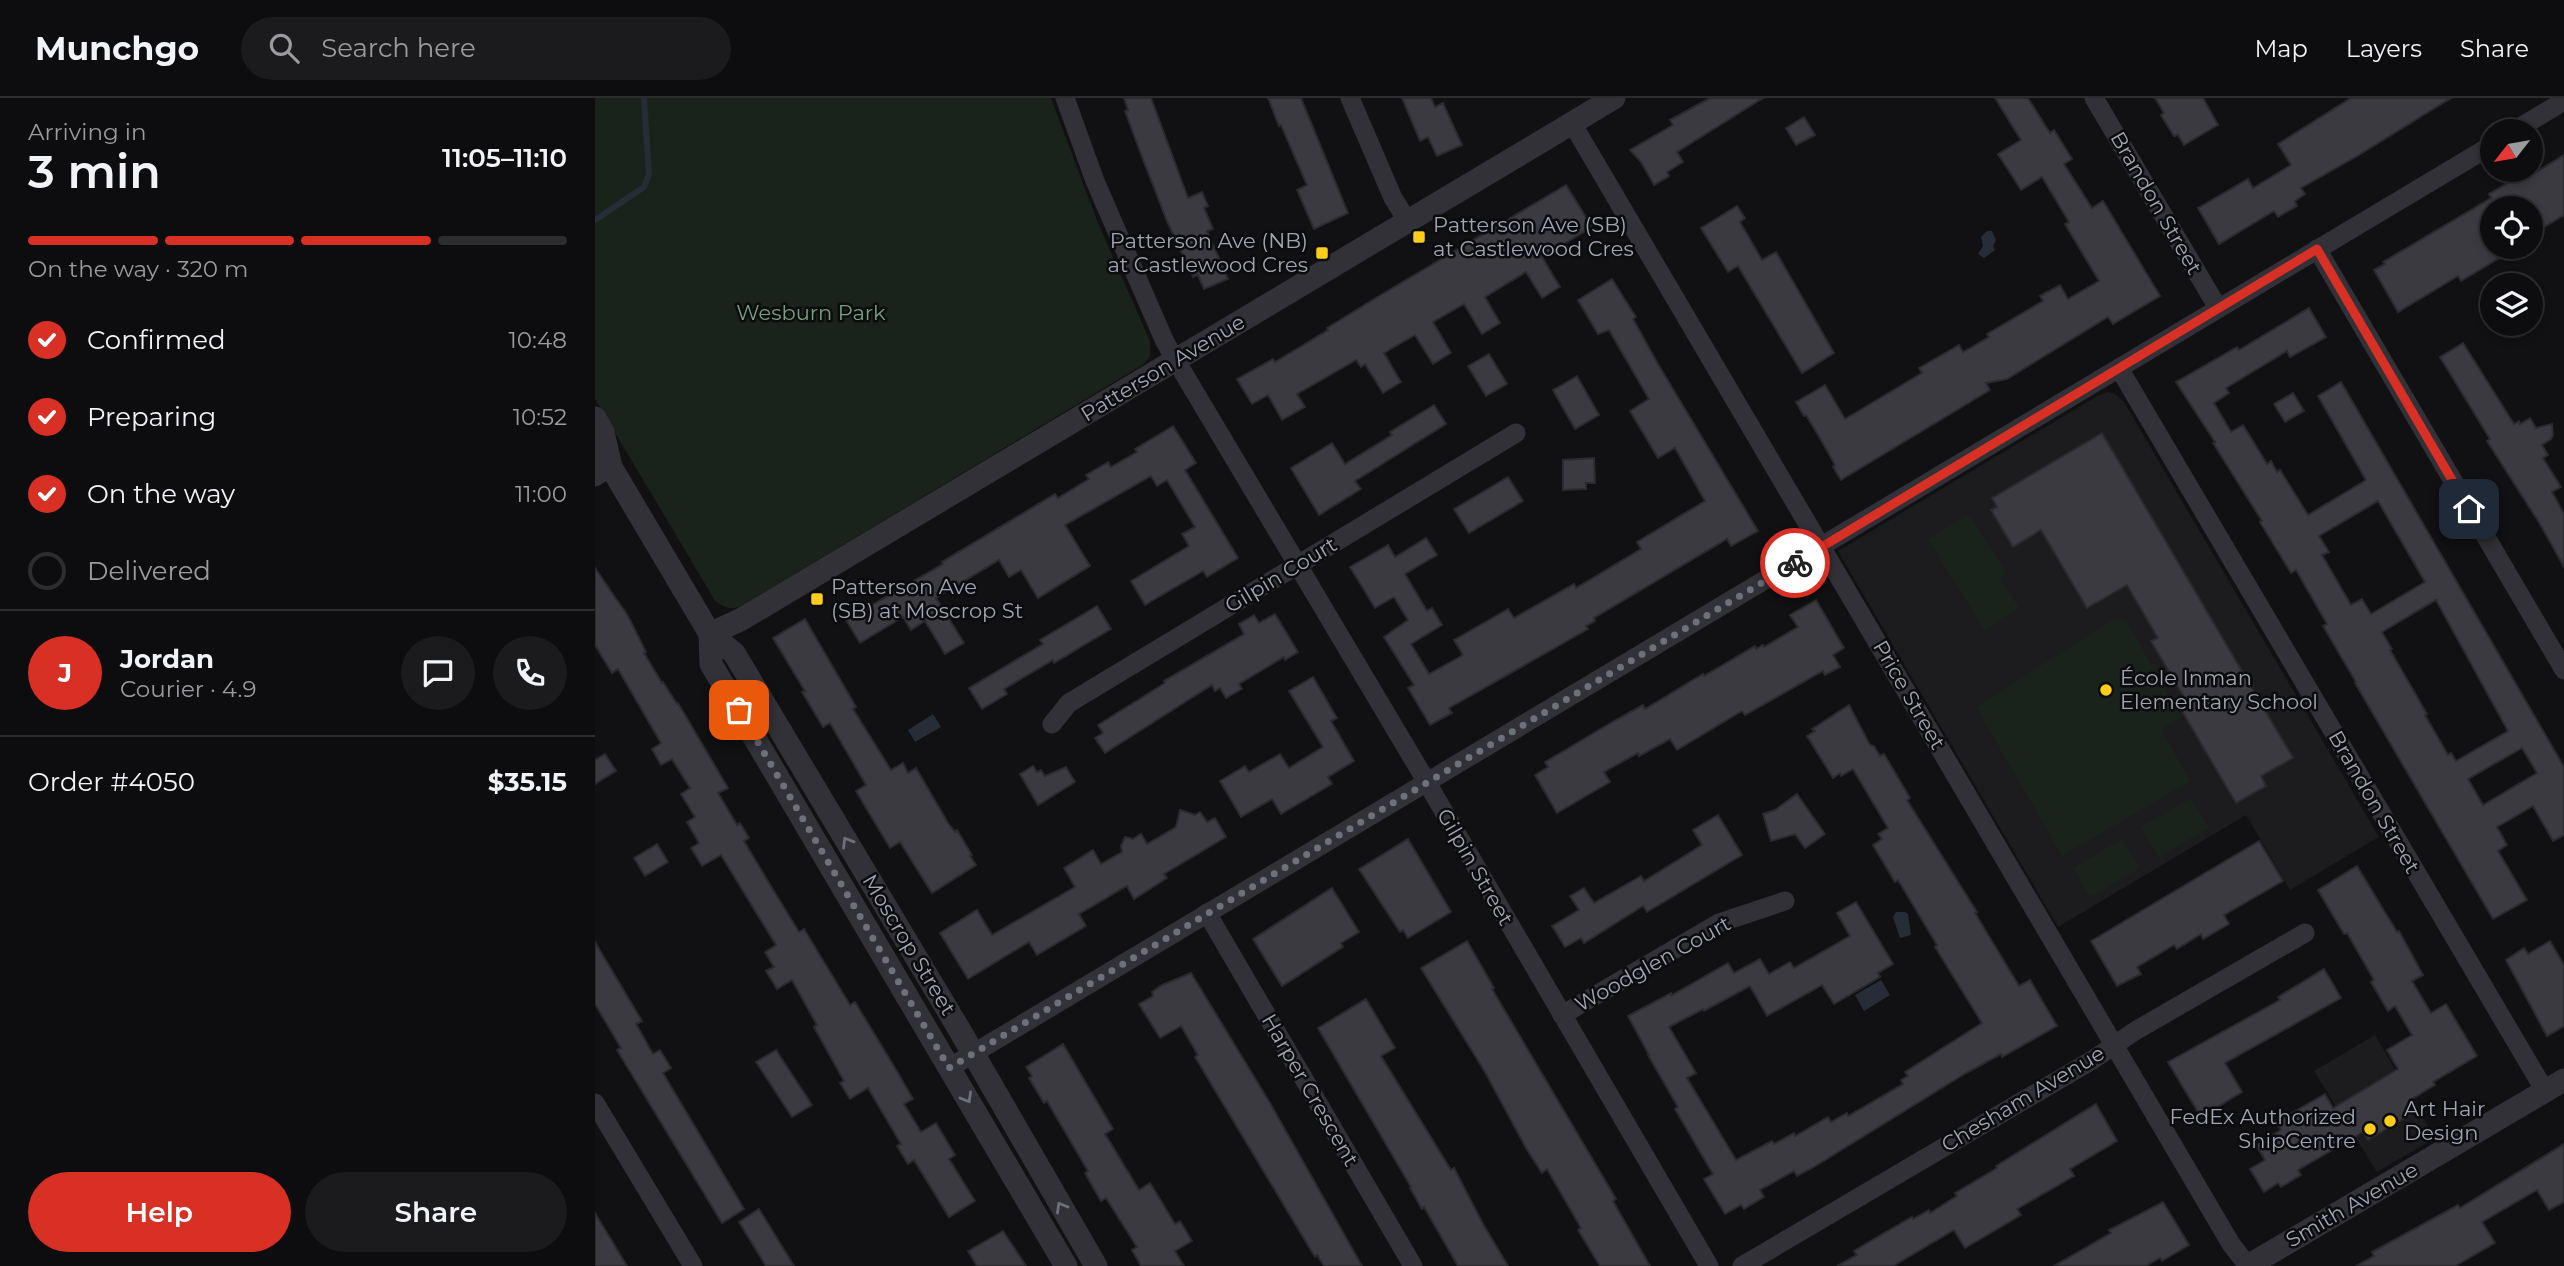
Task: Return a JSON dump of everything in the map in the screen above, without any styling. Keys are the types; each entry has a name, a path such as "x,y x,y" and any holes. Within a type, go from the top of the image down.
{"street":[{"name":"Gilpin Street","path":"1066,98 1095,181 1162,337 1175,361 1298,565 1709,1266"},
{"path":"1350,98 1393,198 1408,222"},
{"name":"Patterson Avenue","path":"710,634 742,619 1614,98"},
{"name":"Brandon Street","path":"2094,98 2218,308"},
{"path":"2535,119 2564,102"},
{"name":"Price Street","path":"1572,123 2231,1244 2248,1266"},
{"path":"949,1068 2480,152"},
{"path":"2317,249 2564,670"},
{"name":"Brandon Street","path":"2119,368 2554,1086"},
{"name":"Moscrop Street","path":"595,418 603,432 600,465 710,634 734,653 973,1054 1095,1266"},
{"name":"Gilpin Court","path":"1052,724 1069,703 1516,433"},
{"name":"Moscrop Street","path":"710,634 712,664 1066,1266"},
{"name":"Woodglen Court","path":"1562,1015 1719,923 1785,901"},
{"name":"Harper Crescent","path":"1207,914 1413,1266"},
{"name":"Chesham Avenue","path":"1742,1266 2305,933"},
{"name":"Smith Avenue","path":"2248,1266 2554,1086"},
{"path":"595,1103 693,1266"}],"shaded area":[{"path":"1987,231 1992,231 1996,240 1993,246 1995,250 1984,258 1978,254 1983,246 1981,237"},
{"name":"École Inman Elementary School","path":"2107,392 2115,394 2124,402 2379,837 2290,890 2246,815 2058,927 1838,551"},
{"path":"933,714 941,727 915,742 908,730"},
{"path":"1896,912 1908,914 1911,935 1900,938 1893,917"},
{"path":"1881,980 1890,995 1864,1011 1855,995"},
{"path":"2375,1035 2435,1138 2377,1172 2314,1071"}],"green space":[{"name":"Wesburn Park","path":"595,98 1051,98 1098,223 1150,341 1150,356 1144,364 740,607 723,606 714,599 595,399"},
{"path":"1967,515 2005,570 2001,581 2019,608 1985,631 1928,539"},
{"path":"2114,619 2126,620 2181,717 2161,730 2191,781 2062,856 1976,707"},
{"path":"2191,798 2209,828 2159,857 2141,827"},
{"path":"2122,839 2140,868 2090,897 2073,868"}],"building":[{"path":"1124,98 1151,98 1188,198 1202,192 1208,206 1204,208 1213,229 1207,231 1228,279 1204,289 1198,275 1193,277 1167,221 1139,149 1125,111 1128,110"},
{"path":"1268,98 1301,98 1348,213 1314,229 1297,190 1307,185"},
{"path":"1402,98 1431,98 1435,107 1443,103 1462,145 1437,156 1428,137 1420,141"},
{"path":"1710,98 1763,98 1677,152 1683,162 1667,172 1669,176 1654,185 1641,162 1630,150 1673,125 1670,120"},
{"path":"1995,98 2028,98 2050,133 2054,130 2072,159 2064,164 2092,208 2103,201 2160,296 2113,324 2108,317 2007,379 1986,383 1990,390 1841,480 1821,440 1796,402 1825,385 1845,419 1922,373 1919,368 1959,345 1963,352 1989,337 1987,334 2043,301 2040,296 2060,285 2068,299 2099,281 2065,224 2069,222 2042,177 2021,190 1998,154 2021,140"},
{"path":"2155,98 2203,98 2218,125 2184,145 2167,125 2161,115 2164,113"},
{"path":"2351,98 2451,98 2301,188 2305,194 2295,201 2297,206 2278,217 2274,211 2219,244 2198,208 2248,179 2253,188 2291,165 2278,144"},
{"path":"1804,117 1815,135 1796,145 1786,128"},
{"path":"2564,155 2564,215 2543,228 2543,196 2490,196 2489,194 2510,182 2543,182 2543,168"},
{"path":"1566,185 1592,227 1542,257 1560,287 1542,298 1526,272 1485,297 1500,323 1482,334 1464,304 1433,322 1451,353 1433,364 1415,335 1384,353 1401,382 1383,393 1365,364 1361,367 1356,360 1297,394 1305,407 1282,420 1268,395 1252,404 1237,379 1273,359 1275,362 1379,296"},
{"path":"2480,205 2480,259 2498,259 2461,281 2458,276 2398,312 2374,270 2385,264 2383,262"},
{"path":"1737,206 1745,218 1740,222 1762,260 1776,252 1834,353 1802,373 1738,266 1728,272 1701,228"},
{"path":"1612,279 1636,317 1633,319 1658,364 1758,531 1731,546 1727,539 1594,618 1595,621 1586,626 1588,629 1449,708 1452,713 1430,725 1408,688 1414,685 1384,637 1408,620 1394,597 1375,608 1350,567 1388,545 1395,557 1426,538 1437,555 1405,574 1427,611 1432,608 1442,625 1411,644 1429,674 1463,655 1454,640 1508,609 1514,618 1574,584 1576,588 1641,549 1637,542 1705,501 1675,448 1658,458 1630,411 1649,399 1609,330 1598,334 1578,300"},
{"path":"2309,308 2326,337 2290,357 2287,351 2226,388 2229,393 2214,403 2231,432 2243,425 2267,464 2271,461 2277,472 2280,470 2308,515 2366,480 2318,396 2341,382 2564,767 2564,835 2553,841 2533,806 2497,827 2507,845 2498,851 2527,900 2493,919 2355,683 2323,626 2327,624 2296,570 2291,573 2213,443 2215,442 2176,382 2237,347 2239,350","holes":["2378,501 2425,582 2371,614 2362,599 2351,605 2322,555 2329,552 2319,536","2436,600 2508,731 2456,761 2451,753 2448,755 2382,632","2522,748 2537,773 2483,805 2468,779"]},
{"path":"2463,343 2514,424 2519,421 2520,424 2530,418 2536,428 2552,424 2553,435 2542,445 2548,455 2543,458 2561,487 2552,492 2564,514 2564,567 2487,441 2490,439 2440,357"},
{"path":"1489,354 1507,384 1486,396 1468,366"},
{"path":"1577,376 1599,415 1575,429 1553,390"},
{"path":"2293,393 2304,411 2285,422 2274,404"},
{"path":"1434,405 1446,424 1355,481 1361,489 1319,515 1291,468 1332,443 1345,464"},
{"path":"1173,426 1196,463 1185,470 1238,558 1207,577 1203,571 1145,605 1131,581 1189,546 1182,534 1195,527 1167,480 1157,486 1151,476 1065,525 1090,566 1038,598 1021,570 1009,577 999,560 936,598 964,643 945,654 925,621 911,630 903,617 860,643 846,620 943,564 942,562 1055,494 1058,498 1089,479 1086,475 1108,462 1111,467 1137,452 1135,449"},
{"path":"2102,433 2293,758 2261,776 2266,786 2236,803 2176,701 2184,697 2151,641 2158,638 2127,585 2087,608 2041,530 2013,547 1991,510 1997,507 1992,498"},
{"path":"1594,458 1595,483 1586,483 1586,489 1563,490 1563,460"},
{"path":"1508,477 1523,501 1469,533 1454,509"},
{"path":"595,568 628,616 646,652 644,653 678,703 728,788 718,793 737,825 740,823 749,838 744,841 769,883 799,932 804,929 850,1005 855,1002 898,1073 913,1099 904,1104 921,1132 936,1123 955,1155 949,1159 975,1201 949,1217 914,1160 908,1164 897,1146 901,1144 868,1088 850,1099 840,1083 844,1081 814,1027 817,1025 792,980 777,989 766,971 774,967 765,952 776,945 721,855 702,866 691,848 699,843 687,822 695,817 681,794 690,788 672,759 661,765 652,749 661,743 618,669 612,673 595,645"},
{"path":"1816,600 1844,648 1833,655 1840,667 1825,675 1823,671 1745,715 1742,711 1677,750 1670,739 1639,756 1638,753 1604,772 1610,782 1557,813 1535,775 1548,767 1545,762 1643,705 1645,709 1755,646 1756,649 1763,645 1764,647 1798,627 1790,615"},
{"path":"1097,606 1111,629 1004,689 1007,694 982,709 969,688 1043,644 1040,640"},
{"path":"1275,614 1298,652 1285,660 1284,657 1239,684 1242,689 1226,698 1220,688 1215,691 1212,685 1105,753 1095,738 1103,733 1098,725 1165,683 1164,681 1244,634 1239,624 1254,615 1259,623"},
{"path":"805,619 856,707 853,709 891,770 903,763 908,773 916,768 948,823 955,832 957,830 972,855 970,856 976,865 932,893 900,842 890,848 856,791 866,785 830,723 823,727 773,638"},
{"path":"1313,677 1337,718 1331,721 1354,761 1328,777 1332,784 1281,814 1272,799 1241,817 1220,781 1245,766 1249,772 1280,754 1289,768 1323,747 1289,691"},
{"path":"1849,705 1870,745 1874,746 1880,756 1884,754 1910,798 1907,800 1977,912 1975,913 2019,986 2030,980 2057,1026 2002,1057 2001,1054 1966,1073 1814,1167 1797,1176 1794,1171 1760,1190 1764,1197 1744,1209 1741,1205 1725,1214 1704,1179 1713,1174 1675,1109 1678,1107 1628,1016 1728,963 1734,973 1760,959 1769,974 1790,962 1794,968 1850,936 1837,913 1856,902 1893,964 1878,973 1880,977 1834,1004 1822,985 1767,1016 1750,986 1669,1027 1696,1073 1687,1078 1736,1160 1772,1141 1774,1144 1794,1133 1795,1136 1828,1117 1831,1122 1847,1113 1848,1116 1903,1084 1901,1080 1908,1076 1905,1072 1982,1023 1898,880 1895,882 1873,845 1882,839 1878,834 1888,828 1853,769 1833,778 1807,736 1815,731 1812,729"},
{"path":"605,754 616,771 595,784 595,760"},
{"path":"1033,766 1045,776 1066,767 1075,782 1038,805 1020,774"},
{"path":"1797,794 1825,834 1805,848 1795,834 1771,841 1763,814 1775,810"},
{"path":"1180,810 1195,815 1200,812 1207,822 1215,818 1226,837 1164,874 1167,878 1134,899 1127,886 1079,914 1086,926 1037,955 1029,942 968,979 940,933 977,910 992,935 1075,887 1064,868 1093,850 1101,864 1122,852 1121,846 1125,837 1133,839 1141,834 1147,844 1176,827"},
{"path":"1718,815 1742,855 1647,912 1643,906 1584,943 1581,938 1565,947 1552,926 1579,910 1570,896 1584,888 1594,903 1641,876 1644,881 1702,845 1693,830"},
{"path":"1408,839 1451,912 1408,938 1403,930 1400,932 1359,869"},
{"path":"2259,841 2283,881 2224,915 2229,924 2203,939 2201,934 2177,949 2174,945 2137,967 2141,974 2117,986 2091,941"},
{"path":"657,844 668,862 645,876 634,858"},
{"path":"2357,866 2397,932 2399,931 2423,975 2412,981 2431,1013 2446,1004 2477,1056 2433,1082 2435,1085 2412,1099 2419,1109 2368,1140 2363,1132 2298,1170 2301,1175 2281,1187 2278,1183 2264,1192 2250,1169 2265,1160 2256,1145 2281,1130 2276,1122 2325,1094 2333,1108 2398,1069 2387,1050 2412,1035 2395,1006 2388,1011 2347,933 2344,934 2318,890"},
{"path":"1332,888 1359,932 1341,943 1343,947 1282,986 1253,939"},
{"path":"1467,941 1494,988 1492,989 1616,1199 1613,1201 1650,1266 1600,1266 1547,1169 1542,1173 1526,1148 1485,1072 1421,968"},
{"path":"2550,941 2564,965 2564,1026 2547,1036 2506,960 2524,948 2528,954"},
{"path":"595,942 642,1021 636,1024 653,1054 660,1050 671,1068 663,1073 744,1209 722,1223 617,1050 621,1048 595,1004"},
{"path":"2324,969 2341,998 2225,1063 2242,1092 2201,1117 2168,1062 2280,1000 2278,997"},
{"path":"1191,973 1270,1103 1362,1266 1324,1266 1317,1255 1315,1257 1195,1057 1198,1055 1181,1026 1160,1038 1139,1004 1153,996 1152,992 1162,985"},
{"path":"1366,999 1395,1048 1381,1056 1451,1170 1454,1168 1508,1266 1458,1266 1424,1207 1422,1209 1318,1028"},
{"path":"1063,1044 1113,1129 1105,1134 1139,1190 1150,1183 1175,1224 1180,1221 1192,1241 1175,1251 1184,1266 1141,1266 1132,1250 1137,1247 1106,1198 1101,1201 1085,1173 1088,1171 1047,1101 1044,1103 1029,1078 1032,1076 1026,1067"},
{"path":"776,1050 812,1105 792,1117 756,1062"},
{"path":"2096,1104 2117,1141 2070,1169 2074,1176 2017,1209 2021,1215 1965,1248 1954,1230 1893,1266 1837,1266 1857,1255 1854,1251 1912,1217 1913,1219 1929,1210 1930,1213 1957,1196 1955,1193 1997,1168 1996,1166"},
{"path":"2564,1144 2564,1202 2549,1210 2537,1190 2482,1222 2495,1243 2455,1266 2356,1266 2374,1256 2372,1252 2458,1205 2460,1208"},
{"path":"2163,1202 2189,1245 2162,1261 2160,1258 2146,1266 2054,1266 2111,1233 2109,1230"},
{"path":"759,1209 794,1266 766,1266 739,1222"},
{"path":"595,1213 627,1266 595,1266"},
{"path":"1003,1231 1026,1266 977,1266 968,1251"}],"waterway":[{"path":"595,220 644,187 649,174 644,98"}],"way so far":[{"path":"739,710 949,1068 1795,563"}],"place":[{"name":"Patterson Ave (SB) at Castlewood Cres","path":"1419,237"},
{"name":"Patterson Ave (NB) at Castlewood Cres","path":"1322,253"},
{"name":"Patterson Ave (SB) at Moscrop St","path":"817,599"},
{"name":"École Inman Elementary School","path":"2106,690"},
{"name":"Art Hair Design","path":"2390,1121"},
{"name":"FedEx Authorized ShipCentre","path":"2370,1129"}],"route":[{"path":"1795,563 2317,249 2469,509"}]}
